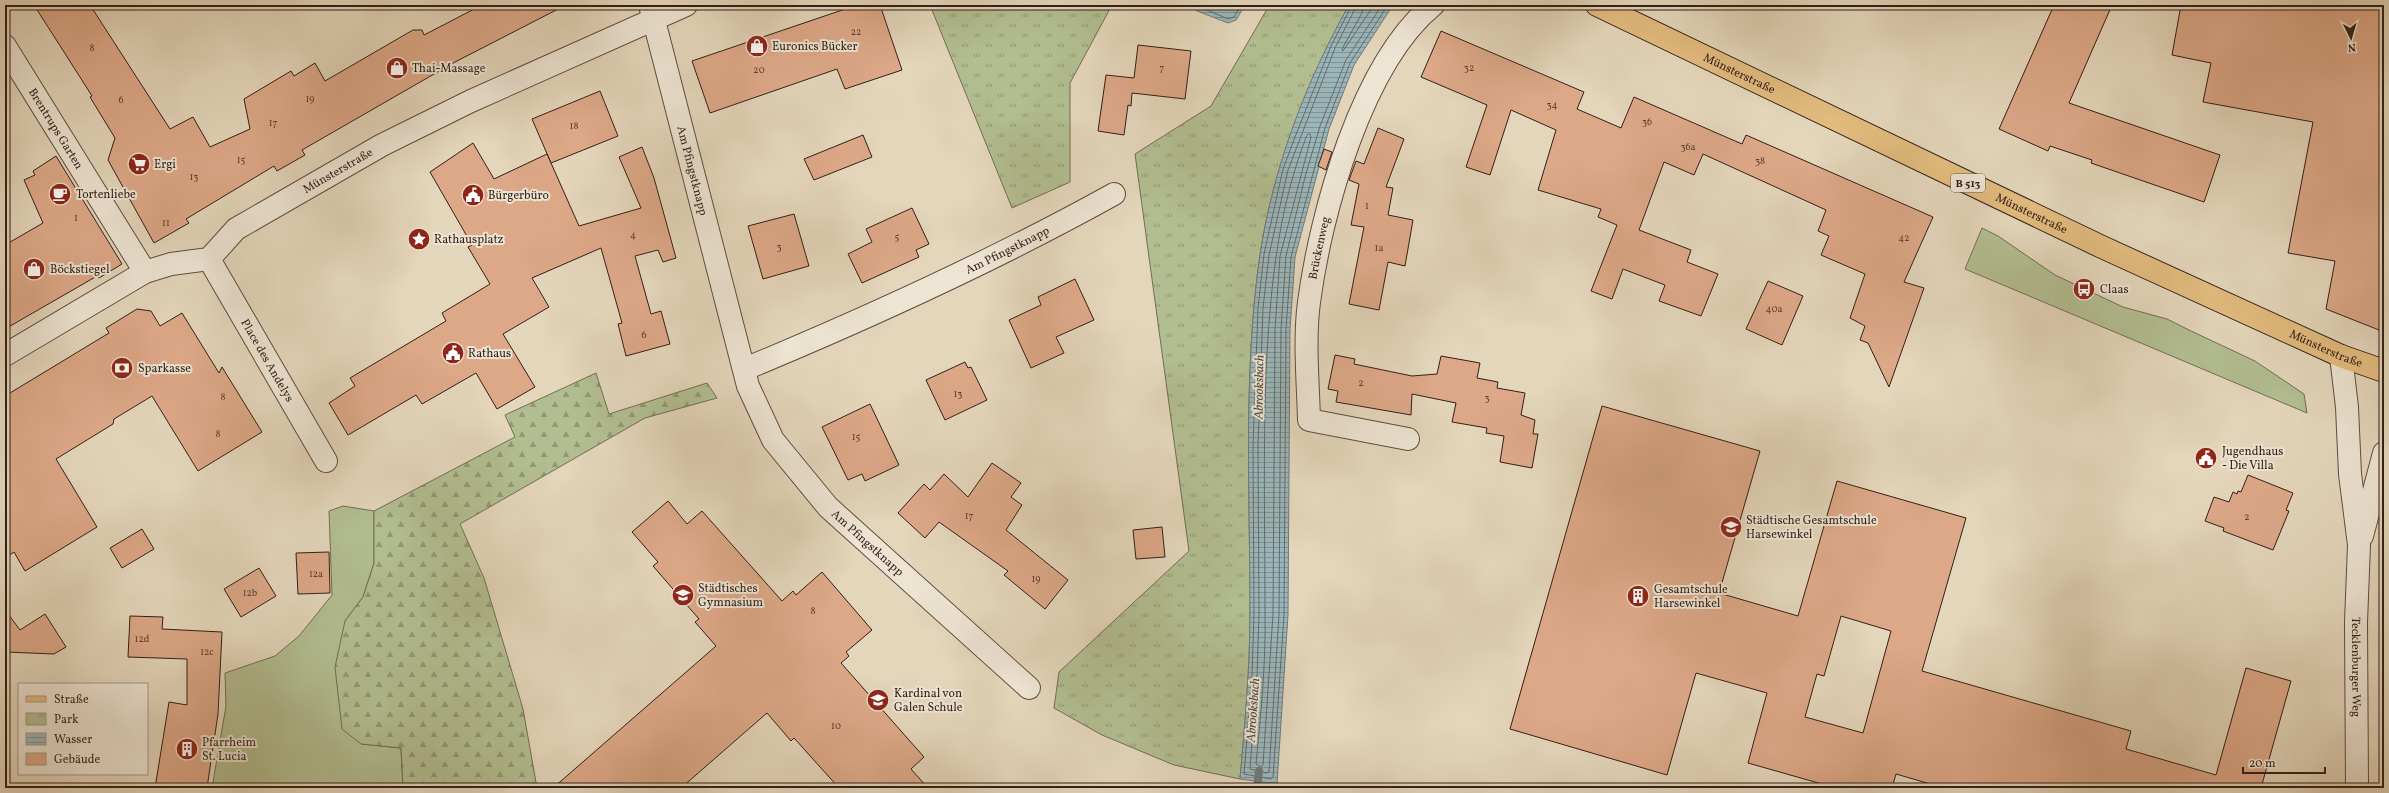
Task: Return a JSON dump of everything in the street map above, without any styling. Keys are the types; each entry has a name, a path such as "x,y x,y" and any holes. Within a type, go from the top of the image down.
{"main road":[{"name":"Münsterstraße","path":"1598,5 2102,247 2341,356 2384,371"}],"street":[{"name":"Münsterstraße","path":"209,259 236,229 382,145 651,12 686,5"},
{"name":"Brückenweg","path":"1408,439 1309,420 1307,341 1309,302 1323,226 1348,146 1362,108 1378,74 1398,43 1424,13 1433,5"},
{"name":"Am Pfingstknapp","path":"651,12 745,369 748,386 774,440 828,507 1028,688"},
{"name":"Brentrups Garten","path":"5,46 145,272"},
{"name":"Am Pfingstknapp","path":"745,369 807,343 1039,236 1114,194"},
{"path":"5,355 145,272 171,264 209,259"},
{"name":"Place des Andelys","path":"209,259 278,375 326,461"},
{"name":"Tecklenburger Weg","path":"2341,356 2347,407 2350,474 2359,545 2356,622 2357,788"},
{"name":"Tecklenburger Weg","path":"2359,545 2384,453"}],"green space":[{"path":"930,5 1112,5 1070,83 1070,182 1012,208"},
{"path":"1266,5 1349,5 1319,64 1294,126 1273,190 1260,255 1251,344 1249,388 1250,633 1247,696 1240,779 1174,765 1102,735 1054,708 1059,672 1189,551 1135,154 1211,106 1266,11"},
{"path":"1982,228 1998,236 2055,275 2123,307 2167,319 2255,361 2304,394 2307,413 1965,269"},
{"path":"596,373 609,414 707,383 717,398 645,418 460,524 484,578 523,709 537,788 403,788 401,748 361,744 342,729 335,667 345,621 363,597 374,563 374,511 515,437 505,415"},
{"path":"343,506 374,511 374,563 363,597 345,621 361,744 401,748 403,788 212,788 226,706 225,673 275,656 299,636 332,595 329,511"}],"water":[{"path":"1189,5 1245,5 1236,20 1228,23 1197,11"},
{"path":"1349,5 1393,5 1354,65 1329,129 1295,257 1290,329 1288,615 1277,784 1240,779 1249,654 1249,388 1255,299 1260,255 1273,190 1293,126 1319,64"}],"building":[{"path":"34,5 90,5 170,129 193,117 210,147 250,129 244,99 291,71 294,76 315,63 325,81 413,30 422,30 424,35 482,5 566,5 455,62 302,150 305,155 277,171 274,166 186,219 189,223 154,243 108,160 115,138 90,97 92,96"},
{"path":"857,5 880,5 902,70 845,89 837,69 710,113 692,61"},
{"path":"2054,5 2112,5 2069,103 2220,155 2204,202 2091,163 2092,160 2050,146 2048,151 1999,129"},
{"path":"2181,5 2384,5 2384,332 2326,309 2335,261 2288,253 2313,122 2203,102 2211,63 2172,55"},
{"path":"1441,31 1584,92 1577,109 1621,128 1634,97 1742,144 1746,135 1933,217 1904,282 1924,288 1889,387 1868,343 1860,340 1865,326 1850,318 1865,274 1821,255 1829,236 1818,231 1826,210 1703,154 1694,175 1664,162 1639,230 1691,250 1687,262 1718,274 1701,316 1659,301 1665,285 1623,269 1612,299 1591,291 1617,225 1598,217 1601,209 1538,190 1556,130 1511,110 1490,175 1466,167 1487,105 1421,77"},
{"path":"1138,45 1191,51 1185,99 1132,93 1131,106 1128,105 1124,135 1098,131 1106,75 1134,78"},
{"path":"600,91 618,136 551,163 532,119"},
{"path":"1378,128 1404,139 1386,187 1393,188 1388,215 1413,220 1405,266 1388,262 1379,310 1349,304 1364,227 1351,225 1359,184 1349,180 1356,161 1364,164"},
{"path":"863,135 872,157 814,180 804,159"},
{"path":"473,143 494,179 547,154 579,226 641,208 619,157 642,147 654,178 676,258 663,262 658,250 635,256 651,314 661,311 670,344 626,356 618,324 622,323 601,248 532,278 549,307 503,334 535,387 497,409 476,373 422,404 416,395 348,435 329,403 355,386 350,378 446,321 442,313 490,284 468,247 472,245 430,172"},
{"path":"1324,149 1332,152 1326,170 1318,166"},
{"path":"56,156 122,264 99,278 97,276 5,329 5,245 43,223 24,180 35,175 33,171"},
{"path":"912,208 929,244 916,250 919,257 862,283 848,254 872,242 866,229"},
{"path":"794,214 809,266 763,279 748,226"},
{"path":"1075,279 1094,320 1056,337 1064,353 1031,368 1009,320 1041,305 1038,297"},
{"path":"1768,281 1803,296 1782,345 1746,329"},
{"path":"137,309 151,311 160,326 182,313 219,373 222,367 262,432 198,471 152,396 114,419 113,424 56,459 97,527 25,571 14,552 5,558 5,396 109,333 106,328"},
{"path":"1335,355 1355,359 1354,364 1412,376 1437,374 1441,356 1480,363 1477,378 1498,382 1497,388 1525,393 1521,415 1535,420 1533,434 1538,434 1532,468 1500,462 1504,436 1486,433 1487,428 1452,422 1456,403 1412,394 1411,415 1336,402 1338,391 1328,389"},
{"path":"965,362 968,368 971,367 987,400 945,420 926,380"},
{"path":"870,404 899,465 865,481 862,474 848,480 822,427"},
{"name":"Gesamtschule Harsewinkel","path":"1602,406 1760,451 1719,593 1798,616 1837,481 1966,518 1922,671 2131,731 2126,749 2216,775 2246,668 2291,681 2261,788 1944,788 1896,774 1892,788 1836,788 1748,763 1767,693 1696,673 1667,775 1510,729","holes":["1841,616 1891,631 1863,733 1805,717 1817,674 1824,676"]},
{"path":"992,463 1021,483 1011,497 1022,505 1006,530 1068,580 1045,609 1004,575 1008,571 939,522 925,538 898,513 924,484 930,490 944,474 968,497"},
{"path":"2248,475 2293,493 2286,510 2289,511 2273,550 2223,531 2224,528 2205,521 2214,497 2229,502 2233,492 2237,494 2238,491 2241,492"},
{"path":"668,501 687,524 702,511 782,601 793,591 796,595 822,572 872,630 846,652 849,656 841,663 924,757 911,769 928,788 839,788 794,738 791,741 767,713 681,788 553,788 716,646 695,622 699,619 653,566 658,562 632,532"},
{"path":"1162,527 1165,557 1136,559 1133,530"},
{"path":"142,529 154,549 122,568 110,548"},
{"path":"329,552 330,593 298,594 296,553"},
{"path":"259,568 276,596 241,617 224,589"},
{"path":"5,610 20,630 45,614 66,647 54,654 5,652"},
{"path":"130,616 163,617 162,629 222,632 218,714 207,788 155,788 169,702 187,705 187,659 128,657"}],"waterway":[{"name":"Abrooksbach","path":"1257,788 1259,771"}],"place":[{"name":"Euronics Bücker","path":"757,46"},
{"name":"Thai-Massage","path":"397,68"},
{"name":"Ergi","path":"139,164"},
{"name":"Tortenliebe","path":"60,194"},
{"name":"Bürgerbüro","path":"473,195"},
{"name":"Rathausplatz","path":"419,239"},
{"name":"Böckstiegel","path":"34,269"},
{"name":"Claas","path":"2084,289"},
{"name":"Rathaus","path":"453,353"},
{"name":"Sparkasse","path":"122,368"},
{"name":"Jugendhaus - Die Villa","path":"2206,458"},
{"name":"Städtische Gesamtschule Harsewinkel","path":"1731,527"},
{"name":"Städtisches Gymnasium","path":"683,595"},
{"name":"Gesamtschule Harsewinkel","path":"1638,596"},
{"name":"Kardinal von Galen Schule","path":"878,700"},
{"name":"Pfarrheim St. Lucia","path":"187,749"}]}
